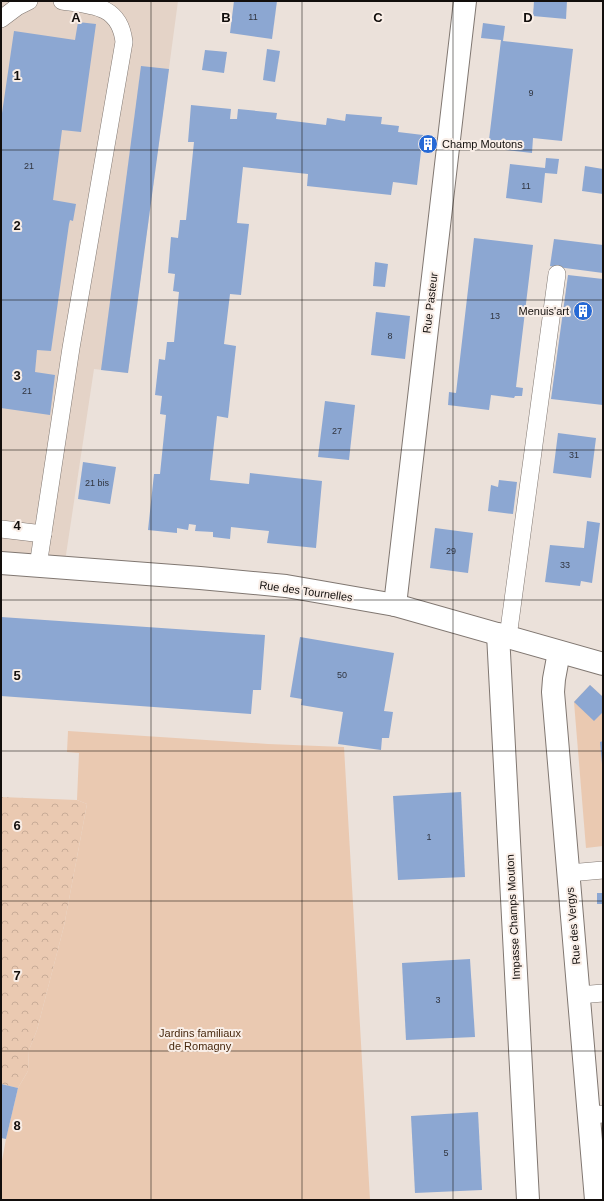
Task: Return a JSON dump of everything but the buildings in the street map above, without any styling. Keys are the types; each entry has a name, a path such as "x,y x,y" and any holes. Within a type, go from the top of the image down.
{"street":[{"name":"Rue Pasteur","path":"395,605 465,1"},
{"name":"Rue des Tournelles","path":"1,563 286,586 395,605 603,664"},
{"name":"Impasse Champs Mouton","path":"503,636 528,1200"},
{"name":"Rue des Vergys","path":"559,652 553,692 579,995 596,1114 596,1200"}],"lane":[{"path":"1,19 17,7 29,1"},
{"path":"38,566 71,348 124,42 121,27 107,11 91,5 62,1"},
{"path":"503,636 557,274"},
{"path":"1,529 43,534"},
{"path":"569,872 603,870"},
{"path":"579,995 603,993"}],"shaded area":[{"path":"1,1 178,1 128,373 94,369 64,568 1,563"}],"green space":[{"path":"590,685 603,697 603,846 586,848 574,702"},
{"name":"Jardins familiaux de Romagny","path":"68,731 268,744 344,747 370,1200 1,1200 1,1166 6,1139 18,1088 28,1071 29,1050 37,1030 64,926 87,804 77,800 79,753 67,752"},
{"path":"1,797 77,800 87,804 64,926 37,1030 29,1050 28,1071 18,1088 1,1084"}],"place":[{"name":"Champ Moutons","path":"428,144"},
{"name":"Menuis'art","path":"583,311"}]}
